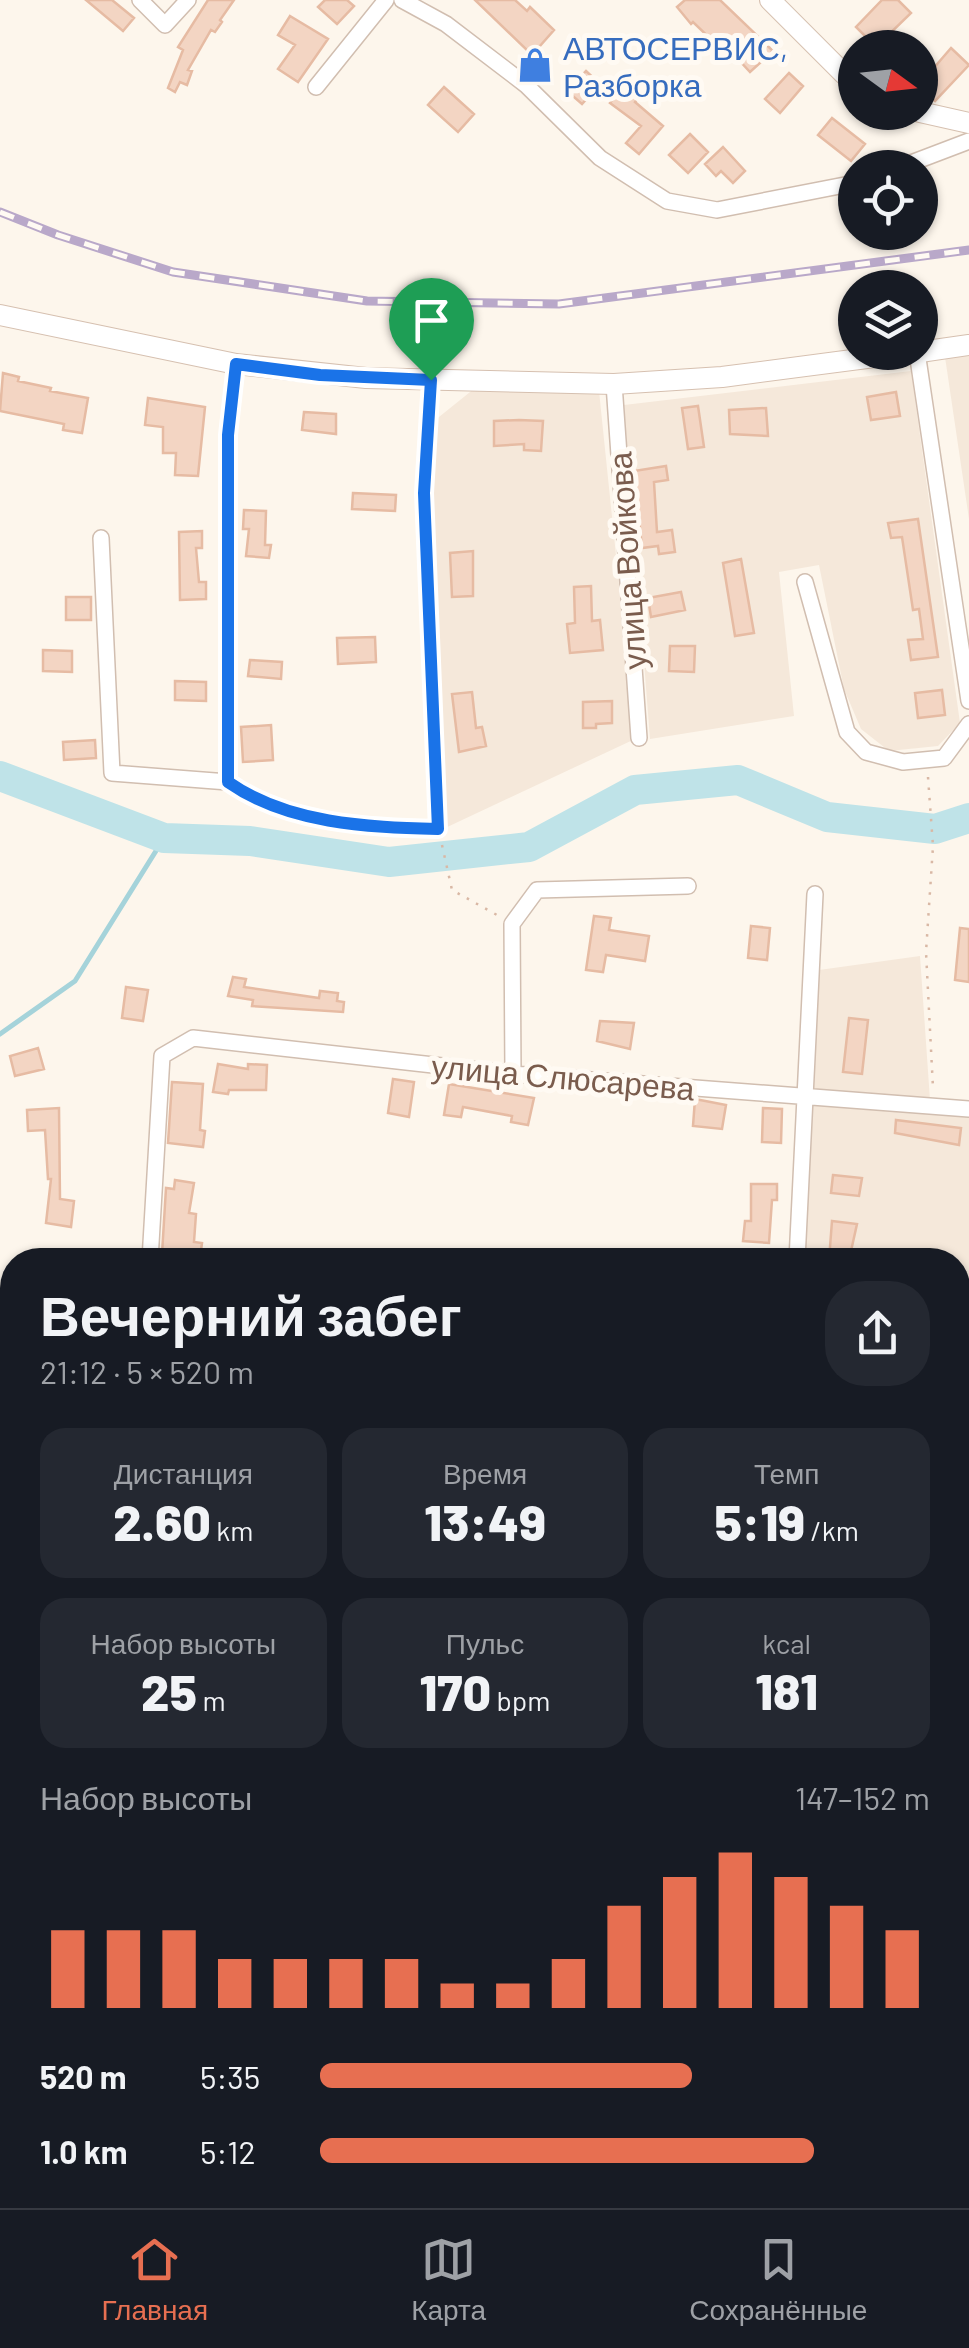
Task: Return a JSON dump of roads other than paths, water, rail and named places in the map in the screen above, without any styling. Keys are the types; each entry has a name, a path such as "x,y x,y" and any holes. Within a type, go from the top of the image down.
{"street":[{"path":"140,0 165,24 188,0"},
{"path":"316,87 386,0"},
{"path":"402,0 446,24 526,85 600,158 667,201 717,210 838,186"},
{"path":"770,0 838,68"},
{"path":"938,116 969,123"},
{"path":"938,153 969,141"},
{"path":"0,315 236,364 320,375 614,384 722,377 838,362"},
{"path":"938,349 969,345"},
{"path":"101,538 112,773 228,782 228,435 236,364"},
{"path":"920,370 969,701"},
{"path":"431,380 424,493 438,829"},
{"name":"улица Войкова","path":"614,384 638,738"},
{"path":"804,582 847,732 866,752 903,762 944,758 969,724"},
{"path":"513,1074 512,924 537,890 688,886"},
{"path":"797,1248 815,894"},
{"name":"улица Слюсарева","path":"151,1248 162,1056 193,1038 513,1074 969,1109"}],"lane":[{"path":"228,782 256,802 321,819 369,828 438,829"}],"waterway":[{"path":"0,776 164,838 250,841 389,862 529,847 635,790 738,780 827,817 935,829 969,818"},
{"path":"0,1034 75,981 164,838"}],"railway":[{"path":"0,212 173,272 367,301 559,304 969,250"}],"place":[{"name":"АВТОСЕРВИС, Разборка","path":"535,65"}]}
